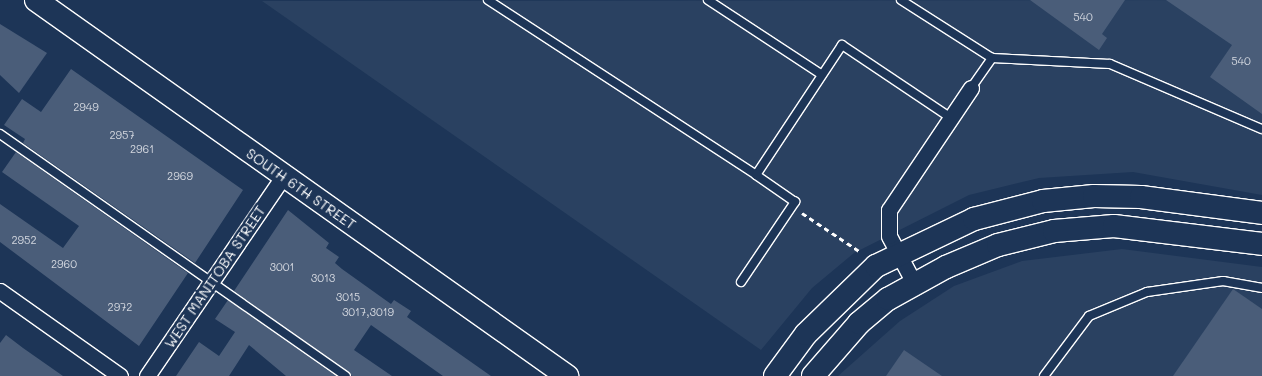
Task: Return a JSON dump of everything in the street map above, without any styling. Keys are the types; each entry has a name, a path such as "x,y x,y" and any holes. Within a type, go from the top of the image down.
{"main road":[{"name":"SOUTH 6TH STREET","path":"36,0 562,375"},
{"path":"775,376 832,305 897,253 974,219 1043,201 1141,197 1262,213"},
{"path":"813,376 859,323 914,283 998,245 1080,228 1144,228 1262,244"}],"street":[{"path":"914,283 889,236 889,210 971,88"},
{"name":"WEST MANITOBA STREET","path":"147,376 283,177"},
{"path":"0,291 120,376"}],"lane":[{"path":"488,0 795,202 741,282"},
{"path":"708,0 822,75"},
{"path":"901,0 992,58 1110,64 1262,129"},
{"path":"756,175 842,44 951,118"},
{"path":"971,88 992,58"},
{"path":"0,134 346,376"},
{"path":"1044,376 1088,316 1138,295 1223,281 1262,288"}],"path":[{"path":"792,206 859,251"}],"shaded area":[{"path":"1262,0 1262,195 1133,172 1039,178 969,195 854,253 812,288 761,350 262,1"},
{"path":"1122,249 1262,267 1262,376 838,376 900,321 954,286 1022,261"}],"building":[{"path":"1030,0 1125,0 1102,34 1107,38 1099,50"},
{"path":"1166,0 1262,0 1262,114 1210,77 1232,45"},
{"path":"0,24 47,53 19,93 0,75"},
{"path":"71,69 243,190 195,263 23,143 25,139 4,125 22,99 41,112"},
{"path":"16,152 188,273 139,346 0,242 0,204 63,248 79,226 2,172"},
{"path":"288,210 329,243 326,248 339,257 335,263 342,269 391,304 394,300 411,311 407,317 491,376 443,376 371,325 354,350 392,376 352,376 234,291"},
{"path":"1233,289 1262,309 1262,376 1173,376"},
{"path":"228,300 336,376 286,376 249,345 229,376 176,376 199,342 219,356 235,332 215,319"},
{"path":"6,335 63,376 0,376 0,343"},
{"path":"904,350 942,376 886,376"}]}
